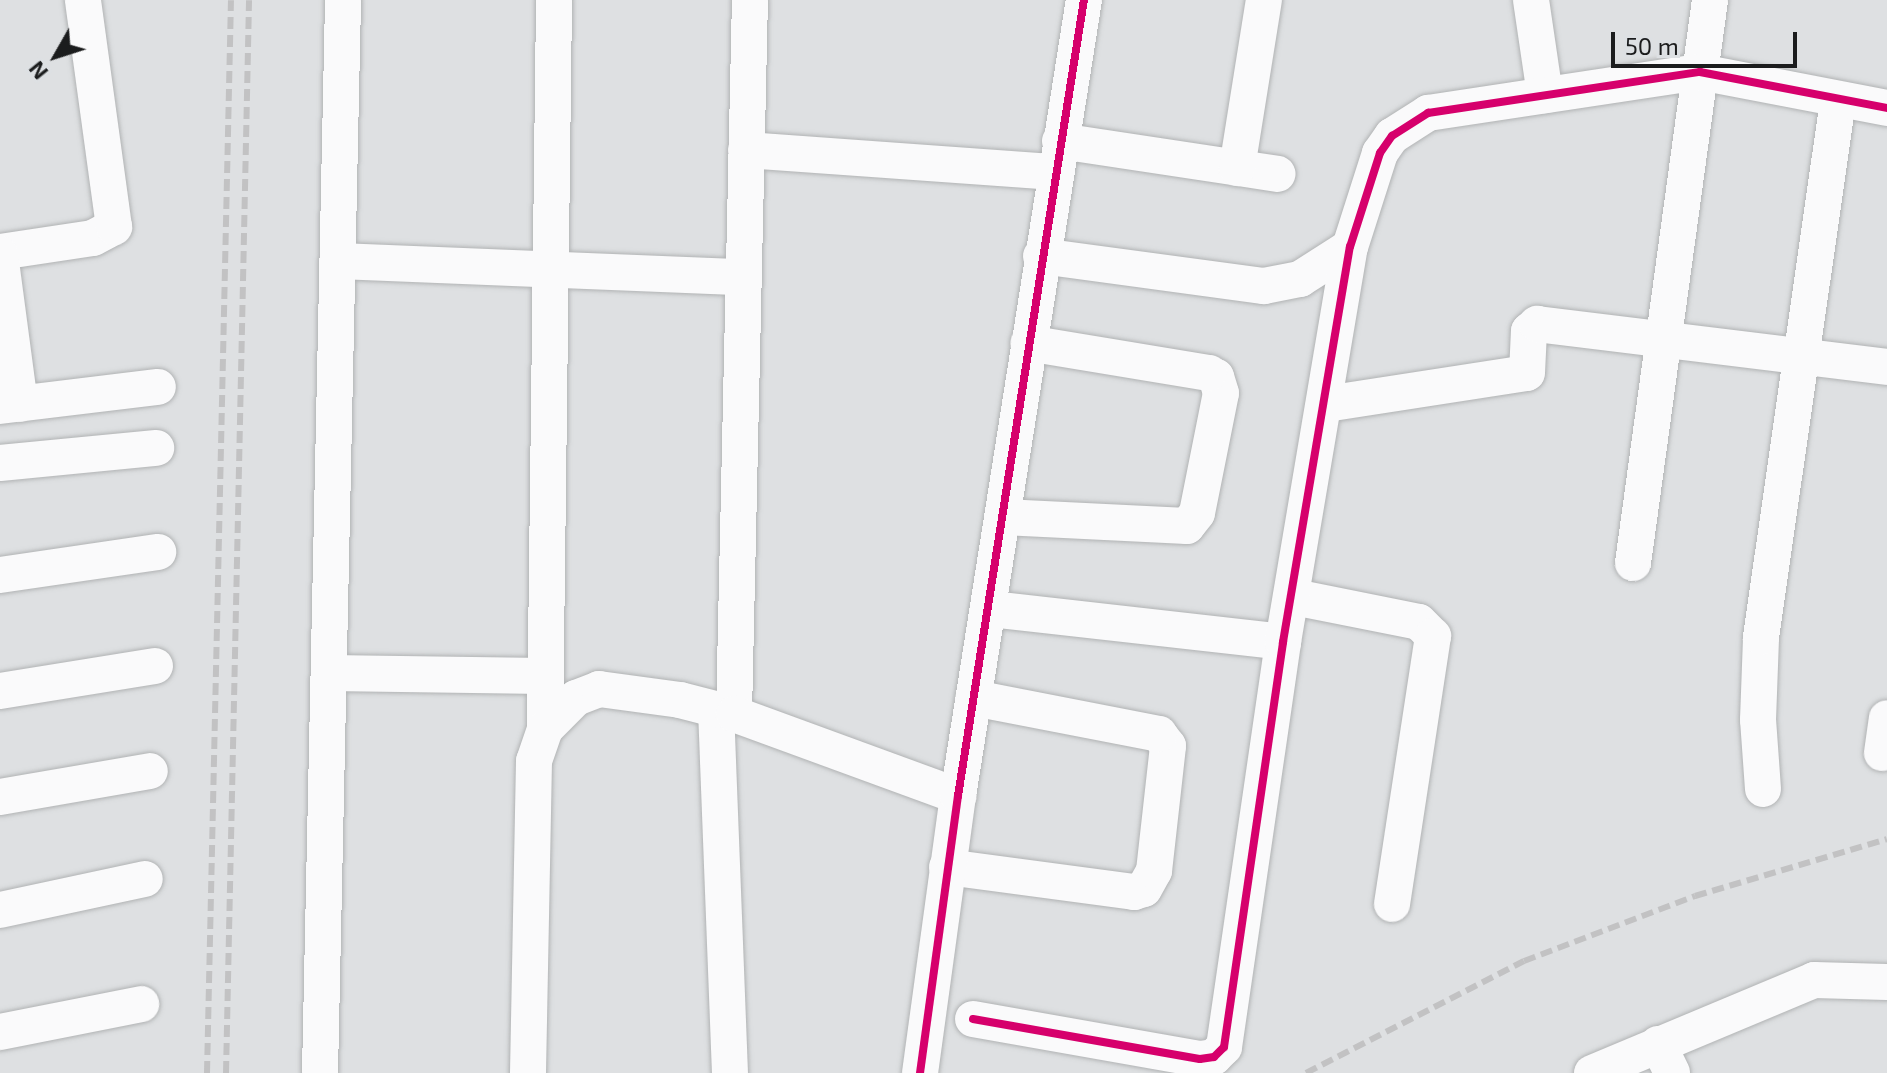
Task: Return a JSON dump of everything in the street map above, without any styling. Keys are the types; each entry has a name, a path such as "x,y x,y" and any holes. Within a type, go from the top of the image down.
{"street":[{"path":"83,0 114,227 93,238 0,253 10,405 158,387"},
{"path":"320,1073 343,0"},
{"path":"528,1073 534,761 545,729 547,269 554,0"},
{"path":"730,1073 725,712 743,277 750,0"},
{"path":"920,1073 947,867 973,698 991,609 1041,256 1084,0"},
{"path":"1237,168 1264,0"},
{"path":"1531,0 1545,95"},
{"path":"1633,563 1667,342 1710,0"},
{"path":"973,1019 1200,1059 1214,1057 1224,1047 1283,642 1294,597 1350,247 1380,153 1392,136 1428,113 1700,72 1887,108"},
{"path":"1763,789 1757,687 1761,637 1838,101"},
{"path":"746,150 1057,156 1237,168 1278,174"},
{"path":"1041,256 1264,286 1300,279 1350,247"},
{"path":"338,261 743,277"},
{"path":"1326,404 1527,373 1529,331 1537,324 1887,367"},
{"path":"1003,517 1187,526 1197,513 1221,393 1216,377 1209,373 1028,343"},
{"path":"0,463 156,448"},
{"path":"0,575 158,552"},
{"path":"1294,597 1419,622 1433,636 1392,904"},
{"path":"991,609 1283,642"},
{"path":"0,691 155,666"},
{"path":"329,673 544,676"},
{"path":"545,729 576,698 599,689 725,712 958,796"},
{"path":"947,867 1134,892 1144,889 1154,871 1168,746 1159,734 973,698"},
{"path":"0,797 150,771"},
{"path":"0,910 145,879"},
{"path":"1592,1073 1665,1058 1814,980 1887,982"},
{"path":"0,1032 141,1004"}],"railway":[{"path":"207,1073 231,0"},
{"path":"226,1073 249,0"},
{"path":"1306,1073 1524,961 1695,896 1887,839"}],"cycle path":[{"path":"920,1073 958,796 1084,0"},
{"path":"973,1019 1200,1059 1214,1057 1224,1047 1283,642 1350,247 1380,153 1392,136 1428,113 1700,72 1887,108"}]}
